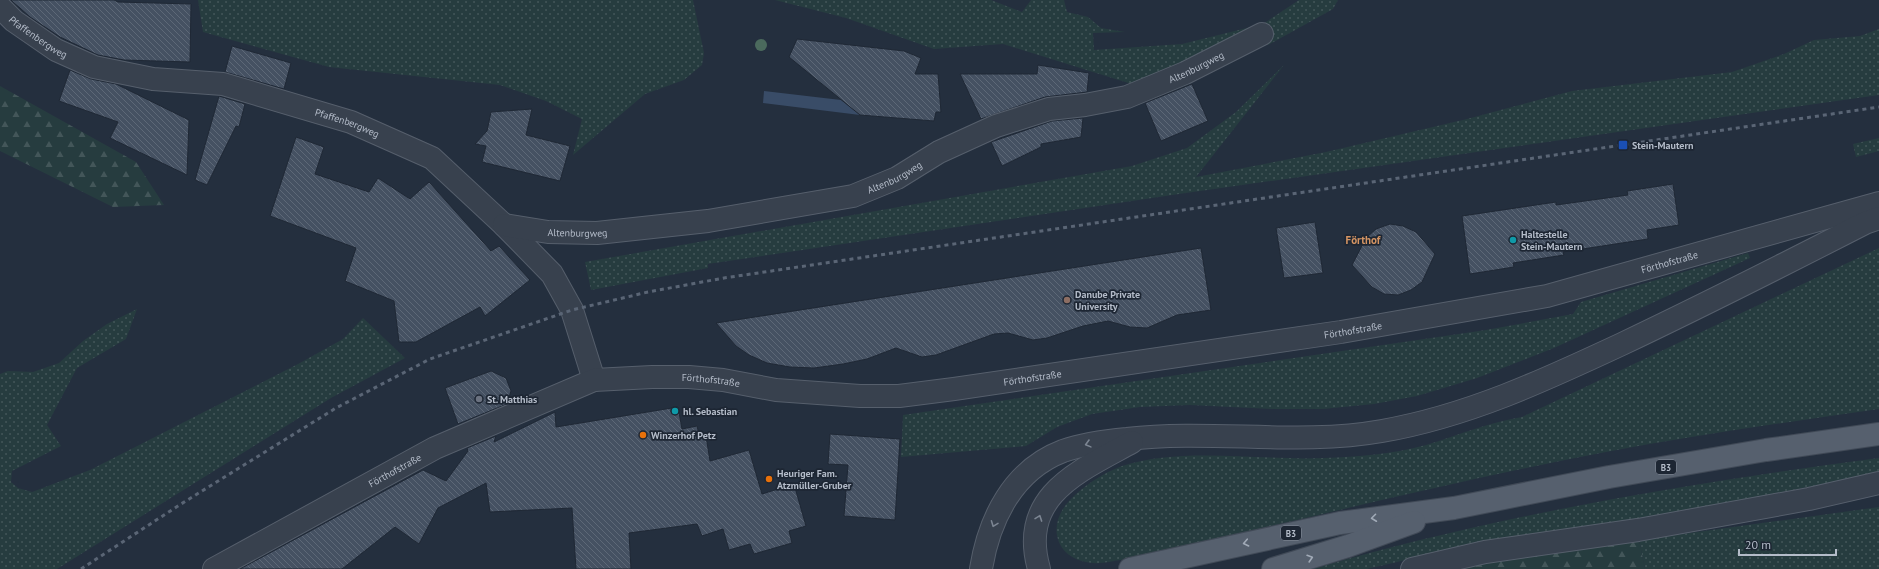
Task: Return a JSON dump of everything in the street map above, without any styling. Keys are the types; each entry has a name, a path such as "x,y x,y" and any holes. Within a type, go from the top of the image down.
{"main road":[{"name":"B3","path":"1130,569 1340,523 1454,508 1609,476 1766,450 1879,434"},
{"name":"B3","path":"1273,569 1348,546 1454,508"}],"street":[{"name":"Pfaffenbergweg","path":"0,7 14,20 56,50 94,67 153,80 223,84 352,122 432,158 504,225 552,274 572,310 594,380"},
{"name":"Altenburgweg","path":"504,225 548,232 597,233 708,221 852,196 897,178 939,152 996,126 1049,109 1127,97 1185,73 1262,34"},
{"name":"Förthofstraße","path":"214,569 435,448 594,380 689,377 723,380 783,391 860,396 900,396 954,389 1342,332 1547,296 1879,203"},
{"path":"981,569 992,527 1002,503 1018,481 1039,462 1063,451 1095,442 1140,437 1188,435 1324,437 1378,432 1422,424 1483,405 1564,371 1708,303 1865,223 1879,218"},
{"path":"1038,569 1034,553 1034,535 1040,513 1053,492 1073,475 1140,437"},
{"path":"1412,569 1484,552 1638,530 1809,499 1879,483"}],"green space":[{"path":"198,0 693,0 704,53 702,65 684,80 645,94 573,155 582,119 546,101 500,85 329,67 203,32"},
{"path":"775,0 991,0 1022,12 1031,0 1064,0 1067,12 1088,17 1101,28 1125,32 1093,33 1094,50 1182,44 1263,24 1299,0 1338,0 1333,9 1268,45 1258,32 1138,86 1003,44 934,49 846,18"},
{"path":"1879,29 1879,95 1179,194 708,264 708,268 591,290 585,262 1132,166 1187,148 1236,112 1284,65 1196,177 1326,152 1467,119 1572,91 1732,72 1784,54 1814,40 1860,36"},
{"path":"0,86 136,162 164,205 113,207 0,151"},
{"path":"1879,138 1879,151 1856,157 1853,144"},
{"path":"1879,248 1879,409 1674,440 1545,464 1103,563 1081,561 1071,556 1063,549 1058,541 1058,521 1062,511 1069,501 1094,480 1122,466 1146,460 1196,455 1299,458 1349,457 1388,453 1426,445 1485,426 1522,417"},
{"path":"1748,253 1750,258 1554,348 1477,378 1417,396 1374,404 1323,409 1272,409 1190,405 1140,407 1092,414 1057,427 1026,446 901,457 903,415 1486,330 1573,314 1581,302"},
{"path":"137,309 126,339 77,368 47,425 61,446 12,471 11,482 18,488 32,492 90,470 298,364 343,339 363,318 405,358 331,398 57,569 0,569 0,374 8,371 33,372 59,363 83,341 107,324"},
{"path":"1879,458 1879,473 1637,521 1483,542 1367,569 1313,569 1453,532 1594,503 1736,478"},
{"path":"1879,507 1879,569 1645,569 1639,540"},
{"path":"1639,540 1645,569 1453,569 1487,561"}],"water":[{"path":"764,91 841,100 860,115 763,103"}],"building":[{"path":"11,0 114,0 118,2 191,4 190,62 124,60 98,55 60,37 30,17"},
{"path":"797,39 904,51 921,58 915,74 938,74 941,112 936,112 934,121 860,115 789,57"},
{"path":"232,46 291,63 284,89 225,72"},
{"path":"1038,65 1089,73 1087,92 1045,97 981,119 960,74 1037,74"},
{"path":"70,70 91,79 116,84 189,120 187,175 110,138 118,122 59,101"},
{"path":"1192,84 1208,121 1161,141 1145,103"},
{"path":"219,96 245,104 239,127 236,126 207,185 195,180"},
{"path":"532,109 526,135 570,146 560,181 482,162 486,146 475,144 487,131 491,112"},
{"path":"1083,118 1081,137 1041,144 1041,147 1002,166 991,142 1052,121"},
{"path":"296,137 324,147 315,174 369,192 378,178 410,199 429,182 491,251 499,246 530,280 485,316 480,307 416,342 399,342 394,301 345,281 356,248 270,216"},
{"path":"1673,184 1679,225 1647,230 1648,239 1563,252 1564,255 1513,263 1514,267 1470,274 1462,216 1556,202 1556,205 1628,195 1627,191"},
{"path":"1315,222 1323,273 1284,278 1276,228"},
{"path":"1390,224 1403,226 1416,232 1435,254 1422,282 1411,290 1398,295 1384,294 1372,287 1352,265 1366,238 1376,229"},
{"path":"1201,248 1211,310 1177,315 1147,328 1130,327 1108,321 1083,326 1047,338 1033,340 1008,333 994,334 936,355 922,357 896,348 867,359 814,368 790,367 767,363 749,355 736,346 716,323"},
{"name":"St. Matthias","path":"491,371 506,378 511,391 507,404 458,424 445,388"},
{"path":"678,407 682,429 697,426 700,438 706,436 710,461 749,450 762,494 794,484 806,526 789,531 792,543 754,554 750,544 729,550 723,529 702,536 697,524 629,533 631,569 576,569 572,508 490,512 486,483 438,508 419,544 395,527 342,569 240,569 423,470 446,481 468,451 467,448 496,436 494,442 555,412 556,427"},
{"path":"830,434 900,439 895,520 844,516 848,465 828,464"}],"railway":[{"path":"81,569 181,504 336,408 430,359 572,310 648,292 724,278 1879,107"}],"place":[{"name":"Stein-Mautern","path":"1623,145"},
{"name":"Haltestelle Stein-Mautern","path":"1513,240"},
{"name":"Danube Private University","path":"1067,300"},
{"name":"St. Matthias","path":"479,399"},
{"name":"hl. Sebastian","path":"675,411"},
{"name":"Winzerhof Petz","path":"643,435"},
{"name":"Heuriger Fam. Atzmüller-Gruber","path":"769,479"}],"district":[{"name":"Förthof","path":"1363,240"}]}
